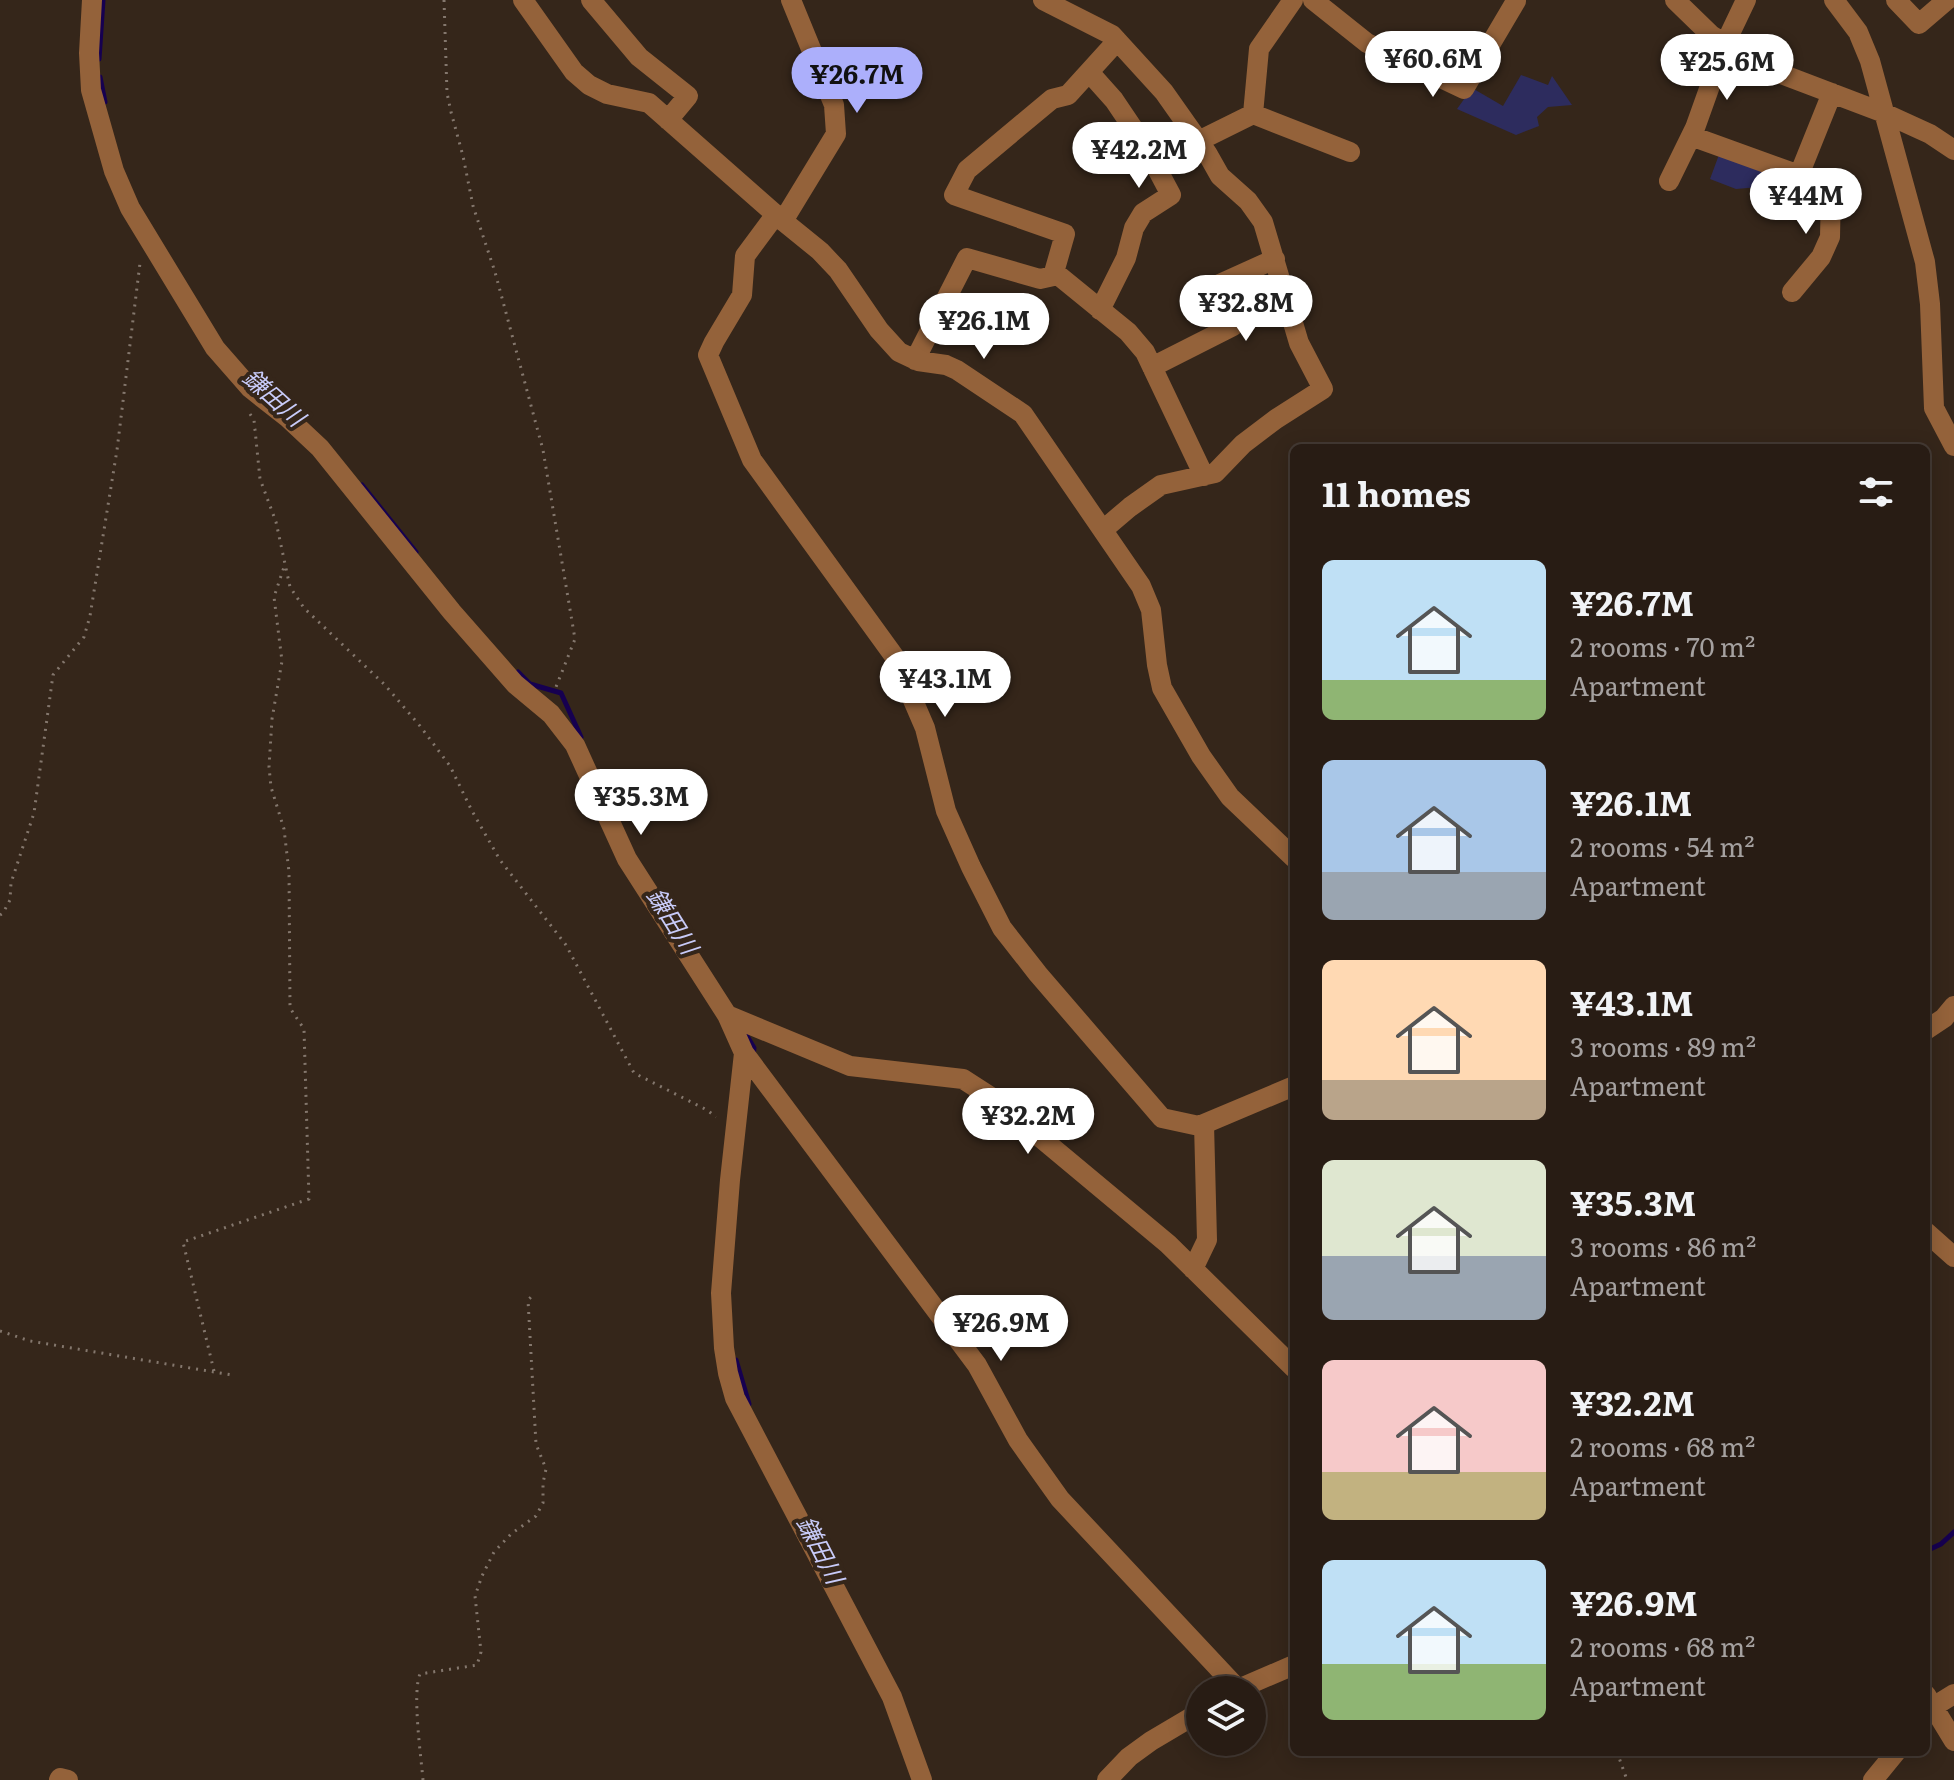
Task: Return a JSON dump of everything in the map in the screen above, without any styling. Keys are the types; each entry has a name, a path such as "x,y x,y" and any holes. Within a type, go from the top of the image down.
{"street":[{"path":"92,0 89,53 91,90 114,171 130,208 215,348 250,388 320,448 452,612 515,684 547,710 575,745 627,859 727,1015 744,1053 977,1365 1018,1440 1060,1499 1224,1676"},
{"path":"523,0 574,72 589,85 607,94 649,103 820,251 838,270 879,330 899,352 915,360 957,370 1023,414 1141,586 1151,610 1162,688 1201,756 1230,797 1290,854"},
{"path":"591,0 639,57 688,96 668,120"},
{"path":"791,0 834,105 836,134 780,218 745,256 742,295 708,355 752,460 894,656 925,728 946,811 971,867 1002,928 1038,974 1162,1118 1199,1126 1290,1088"},
{"path":"1043,0 1112,35 1164,92 1220,176 1248,201 1263,222 1299,343 1323,389 1243,444 1215,473 1161,485 1103,530"},
{"path":"1253,114 1259,49 1293,0"},
{"path":"1313,0 1367,43 1464,89 1521,0"},
{"path":"1675,0 1711,35 1763,67 1884,113 1930,134 1954,150"},
{"path":"1669,181 1691,136 1725,44 1746,0"},
{"path":"1834,0 1858,32 1870,61 1925,262 1930,304 1934,408 1954,446"},
{"path":"1896,0 1919,24 1947,0"},
{"path":"1053,276 1065,234 954,195 967,170 1052,99 1068,95 1117,41"},
{"path":"1089,72 1114,100 1171,195 1143,213 1134,228 1126,258 1100,310"},
{"path":"1799,175 1832,93"},
{"path":"1154,163 1253,114 1350,152"},
{"path":"1930,134 1954,140"},
{"path":"1691,136 1831,189 1830,237 1821,257 1792,292"},
{"path":"915,360 967,258 1040,279 1058,275 1128,332 1145,352 1204,476"},
{"path":"1152,367 1233,326 1215,286 1275,259"},
{"path":"1930,1027 1954,1006"},
{"path":"727,1015 850,1066 963,1079 994,1099 1168,1244 1290,1364"},
{"path":"744,1053 721,1293 728,1373 735,1398 892,1697 922,1780"},
{"path":"1193,1269 1207,1240 1204,1124"},
{"path":"1930,1236 1954,1257"},
{"path":"1266,1677 1290,1667"},
{"path":"1930,1705 1954,1694"},
{"path":"1930,1709 1954,1741"},
{"path":"1107,1780 1129,1757 1186,1720"},
{"path":"1873,1780 1893,1756"},
{"path":"59,1780 68,1780"}],"path":[{"path":"444,0 449,102 473,206 495,272 543,450 575,639 547,710"},
{"path":"0,915 10,900 11,883 34,813 53,675 84,637 90,616 117,450 142,229"},
{"path":"245,407 254,420 260,479 276,522 290,587 304,608 385,685 450,766 500,860 566,945 634,1073 707,1110 735,1132"},
{"path":"214,1371 183,1242 309,1199 304,1029 290,1008 289,872 284,829 271,787 269,767 272,719 282,661 274,597 286,563"},
{"path":"423,1780 417,1682 420,1674 477,1665 481,1652 475,1596 482,1576 494,1552 511,1534 536,1516 543,1503 546,1469 536,1444 528,1300 534,1294"},
{"path":"0,1331 30,1341 232,1375"},
{"path":"1618,1756 1627,1780"}],"shaded area":[{"path":"1521,75 1548,85 1552,76 1572,105 1548,107 1537,117 1539,126 1516,135 1457,109 1472,88 1503,106"},
{"path":"1720,152 1801,176 1785,209 1771,216 1759,187 1736,189 1710,179"}],"waterway":[{"name":"鎌田川","path":"99,59 103,0"},
{"name":"鎌田川","path":"100,77 105,102"},
{"name":"鎌田川","path":"362,485 416,552"},
{"name":"鎌田川","path":"518,672 530,684 561,693 581,737"},
{"name":"鎌田川","path":"747,1036 754,1048 753,1056"},
{"name":"鎌田川","path":"736,1360 749,1404"},
{"path":"1930,1549 1954,1532"}]}
